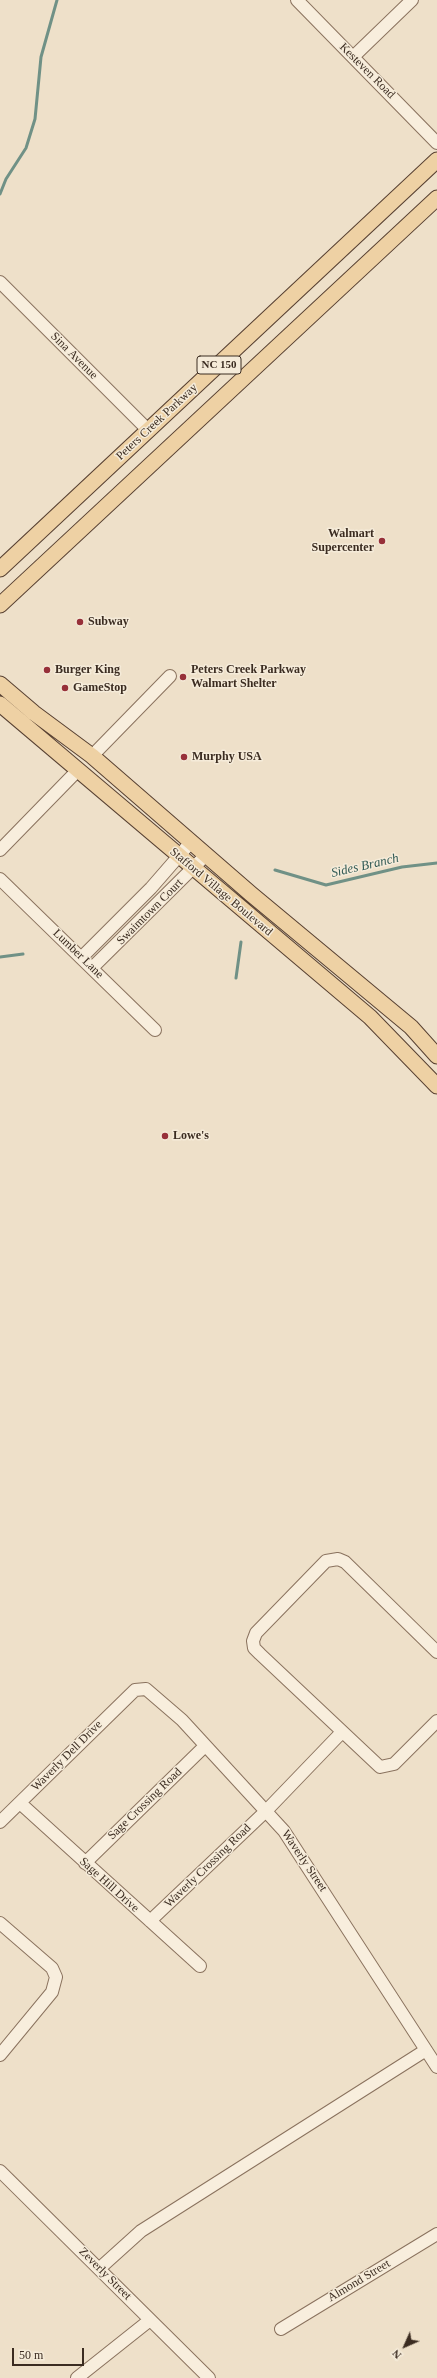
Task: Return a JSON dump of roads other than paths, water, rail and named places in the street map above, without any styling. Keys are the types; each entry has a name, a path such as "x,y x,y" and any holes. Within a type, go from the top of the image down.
{"main road":[{"name":"Peters Creek Parkway","path":"0,569 437,160"},
{"name":"NC 150","path":"0,605 437,198"},
{"name":"Stafford Village Boulevard","path":"0,684 34,713 92,756 206,855 411,1027 437,1056"},
{"name":"Stafford Village Boulevard","path":"0,704 193,869 370,1017 437,1086"}],"street":[{"name":"Kesteven Road","path":"297,0 437,143"},
{"path":"353,57 412,0"},
{"name":"Sina Avenue","path":"0,282 148,430"},
{"path":"92,756 170,676"},
{"path":"0,850 78,770"},
{"name":"Swaimtown Court","path":"81,958 131,908 191,842"},
{"name":"Swaimtown Court","path":"92,968 206,855"},
{"name":"Lumber Lane","path":"0,879 154,1030"},
{"path":"131,908 142,920"},
{"path":"437,1652 345,1562 332,1559 326,1562 256,1633 253,1641 254,1648 260,1654 380,1766 386,1767 394,1764 437,1721"},
{"name":"Waverly Street","path":"135,1690 146,1689 157,1697 284,1831 310,1867 437,2067"},
{"name":"Waverly Dell Drive","path":"0,1822 135,1690"},
{"name":"Waverly Crossing Road","path":"150,1921 266,1811 342,1732"},
{"name":"Sage Crossing Road","path":"85,1863 205,1746"},
{"name":"Sage Hill Drive","path":"20,1803 200,1966"},
{"path":"0,1923 52,1968 56,1977 52,1992 0,2055"},
{"path":"100,2268 141,2231 426,2050"},
{"name":"Zeverly Street","path":"0,2171 100,2268 209,2378"},
{"name":"Almond Street","path":"281,2329 437,2234"},
{"path":"77,2378 150,2320"}],"waterway":[{"path":"0,194 6,179 26,148 35,119 41,57 57,0"},
{"name":"Sides Branch","path":"275,870 326,885 402,867 437,863"},
{"name":"Sides Branch","path":"236,978 241,942"},
{"name":"Sides Branch","path":"0,957 23,954"}],"place":[{"name":"Walmart Supercenter","path":"382,541"},
{"name":"Subway","path":"80,622"},
{"name":"Burger King","path":"47,670"},
{"name":"Peters Creek Parkway Walmart Shelter","path":"183,677"},
{"name":"GameStop","path":"65,688"},
{"name":"Murphy USA","path":"184,757"},
{"name":"Lowe's","path":"165,1136"}]}
